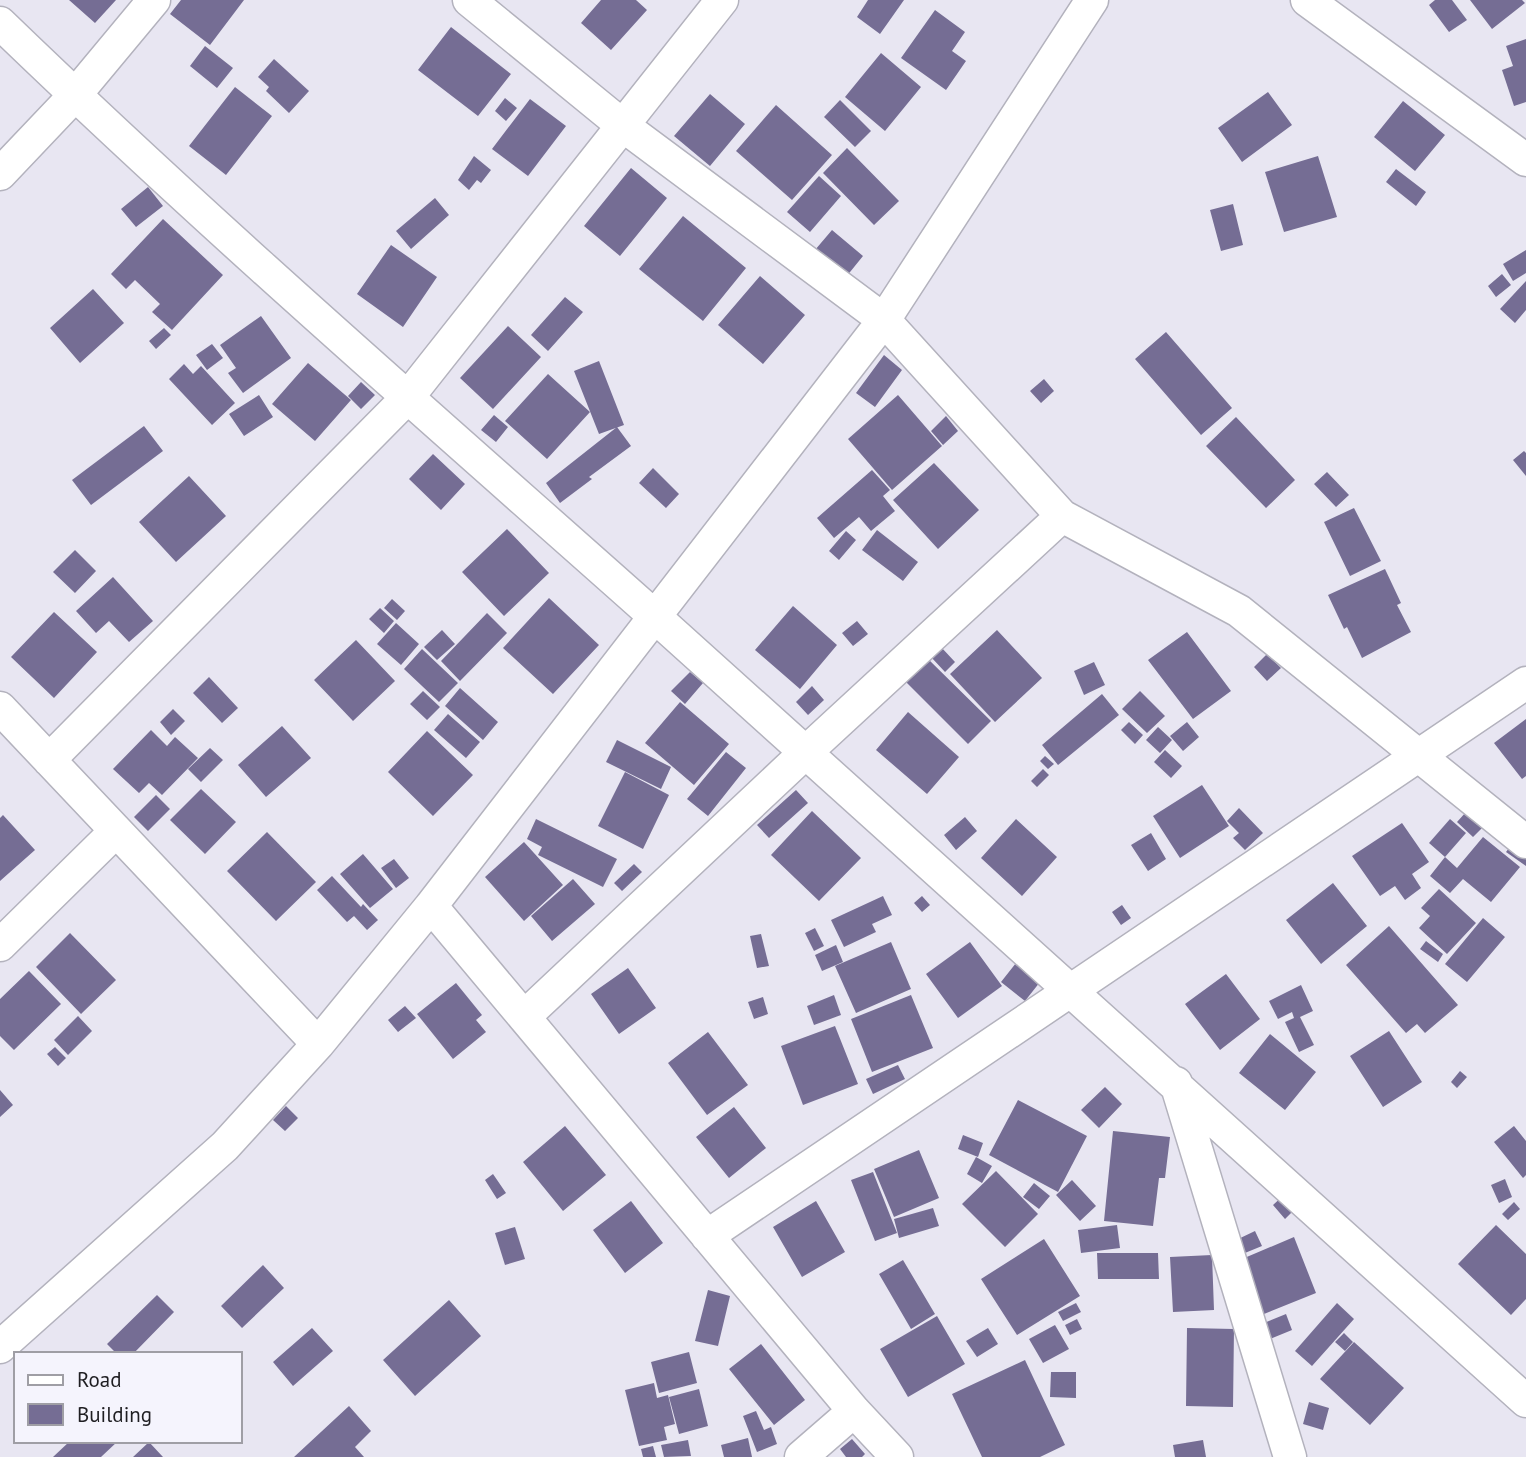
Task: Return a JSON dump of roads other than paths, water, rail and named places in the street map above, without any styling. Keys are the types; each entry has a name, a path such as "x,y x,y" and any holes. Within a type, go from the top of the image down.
{"street":[{"path":"0,174 75,95 154,0"},
{"path":"469,0 622,125 884,320 1062,516 1239,611 1526,842"},
{"path":"49,760 408,397 722,0"},
{"path":"0,1347 225,1146 318,1045 431,906 884,320 1092,0"},
{"path":"1307,0 1526,160"},
{"path":"0,23 75,95 408,397 1176,1082 1526,1401"},
{"path":"524,1017 1062,516"},
{"path":"707,1236 1526,683"},
{"path":"0,708 318,1045"},
{"path":"0,945 116,831"},
{"path":"431,906 854,1411 897,1457"},
{"path":"1176,1082 1290,1457"},
{"path":"802,1457 854,1411"}]}
